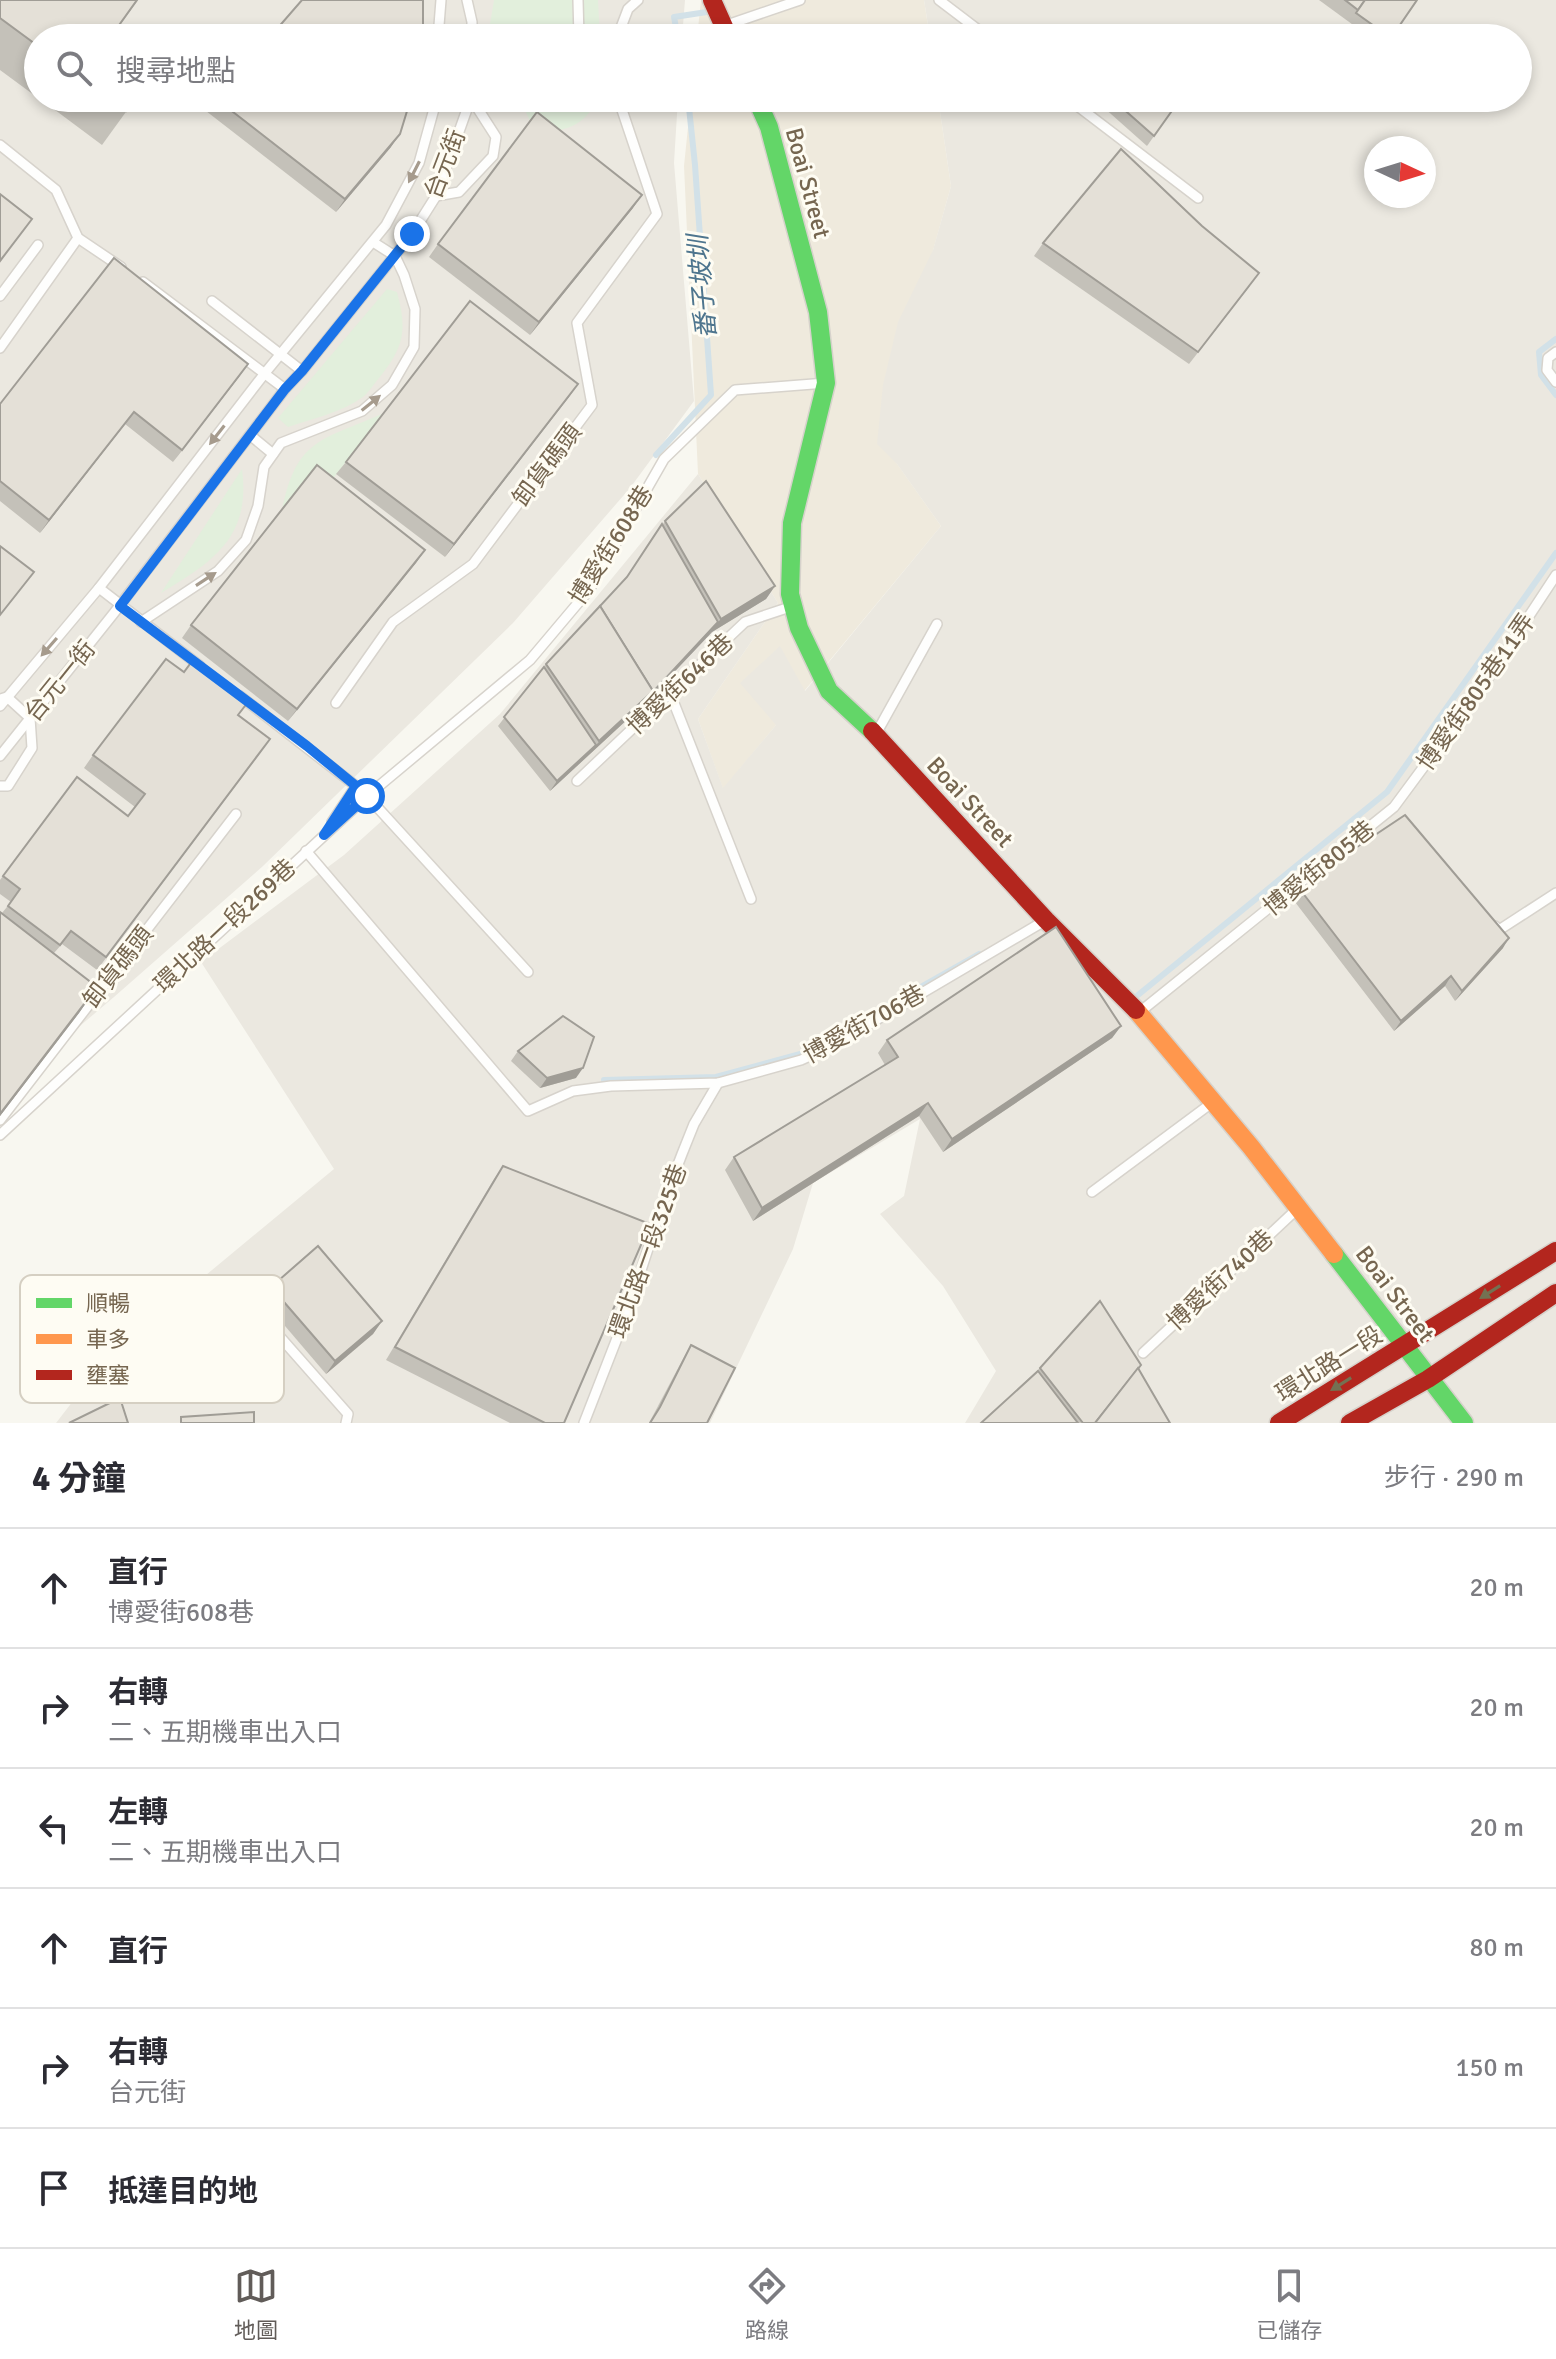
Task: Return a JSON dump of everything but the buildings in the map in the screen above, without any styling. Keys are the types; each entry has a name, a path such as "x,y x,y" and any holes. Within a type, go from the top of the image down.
{"street":[{"path":"712,0 723,24"},
{"name":"Boai Street","path":"762,112 769,127 818,312 826,383 792,523 790,594 799,628 829,691 876,735 1046,920 1139,1013 1298,1208 1464,1423"},
{"name":"環北路一段","path":"1279,1423 1556,1251"},
{"path":"1350,1423 1428,1379 1556,1293"}],"lane":[{"path":"439,24 441,0"},
{"path":"467,0 472,24"},
{"path":"578,0 579,24"},
{"path":"622,24 628,9 638,0"},
{"path":"745,24 800,0"},
{"path":"939,0 971,24"},
{"name":"台元街","path":"99,588 265,373 386,225 419,163 433,112"},
{"name":"台元街","path":"120,606 285,389 412,234 436,196 466,112"},
{"path":"436,196 459,192 493,156 496,137 480,112"},
{"name":"卸貨碼頭","path":"336,703 393,622 473,564 592,405 577,323 657,214 623,112"},
{"path":"1085,112 1198,198"},
{"path":"0,145 56,190 78,238 167,299 285,389"},
{"path":"0,348 78,238"},
{"path":"141,622 218,571 246,540 258,506 264,467 281,443 362,411 392,385 414,347 415,309 395,256 373,242"},
{"path":"0,296 38,245"},
{"path":"212,301 302,371"},
{"path":"1556,352 1548,358 1547,370 1556,382"},
{"name":"博愛街608巷","path":"306,851 530,660 589,590 664,459 735,390 826,383"},
{"path":"250,435 273,454"},
{"name":"博愛街805巷11弄","path":"1394,807 1479,692 1556,575"},
{"path":"99,588 205,670"},
{"name":"台元一街","path":"2,701 99,588"},
{"name":"台元一街","path":"0,756 120,606"},
{"name":"博愛街646巷","path":"577,781 745,622 793,606"},
{"path":"876,735 937,624"},
{"path":"230,689 356,786 324,835"},
{"path":"670,693 751,899"},
{"path":"0,786 8,786 32,748 30,718 2,701"},
{"path":"367,796 528,972"},
{"name":"博愛街805巷","path":"1139,1013 1394,807 1404,818"},
{"name":"卸貨碼頭","path":"0,1120 236,814"},
{"name":"環北路一段269巷","path":"0,1135 306,851 528,1111"},
{"path":"1489,919 1499,930 1556,893"},
{"name":"博愛街706巷","path":"528,1111 573,1091 611,1086 718,1083 801,1060 832,1046 1046,920"},
{"name":"環北路一段325巷","path":"584,1423 628,1310 682,1154 694,1124 718,1083"},
{"path":"1092,1192 1213,1102"},
{"name":"博愛街740巷","path":"1143,1353 1298,1208"},
{"path":"284,1341 348,1414 346,1423"}],"shaded area":[{"path":"0,0 685,0 683,24 24,24 24,112 677,112 674,163 694,401 630,488 513,623 263,866 0,1094"},
{"path":"701,0 924,0 928,24 698,24"},
{"path":"924,0 1556,0 1556,1423 965,1423 996,1371 943,1286 880,1214 904,1196 920,1119 813,1183 793,1249 710,1423 56,1423 71,1403 284,1403 284,1275 206,1275 334,1169 201,962 344,855 500,714 698,474 778,603 698,719 723,788 776,725 740,683 780,646 805,691 941,526 897,464 877,444 883,385 898,322 933,250 951,186 940,112 1532,112 1532,24 928,24"},
{"path":"690,112 940,112 951,186 902,362 888,451 941,526 723,789 698,719 778,603 698,474 684,166"}],"green space":[{"path":"494,0 598,0 599,24 490,24"},
{"path":"526,112 590,112 580,122 563,129 534,129"},
{"path":"387,289 397,292 403,327 399,347 388,367 367,393 355,402 288,427 278,418"},
{"path":"384,413 324,490 282,511 295,468 316,444"},
{"path":"242,469 241,513 225,544 197,570 161,593"}],"waterway":[{"name":"番子坡圳","path":"675,24 674,17 707,12"},
{"name":"番子坡圳","path":"656,455 711,395 689,112"},
{"path":"1556,339 1539,352 1541,375 1556,395"},
{"path":"1138,995 1387,792 1556,553"},
{"path":"604,1080 716,1077 804,1053 979,954"}],"traffic: fast":[{"path":"762,112 769,127 818,312 826,383 792,523 790,594 799,628 829,691 872,731"},
{"path":"1334,1254 1464,1423"}],"traffic: slow":[{"path":"1136,1010 1251,1147 1334,1254"}],"traffic: jam":[{"path":"712,0 723,24"},
{"path":"872,731 1046,920 1136,1010"},
{"path":"1279,1423 1556,1251"},
{"path":"1350,1423 1428,1379 1556,1293"}],"route":[{"path":"367,796 324,835 356,786 120,606 285,389 412,234"}]}
